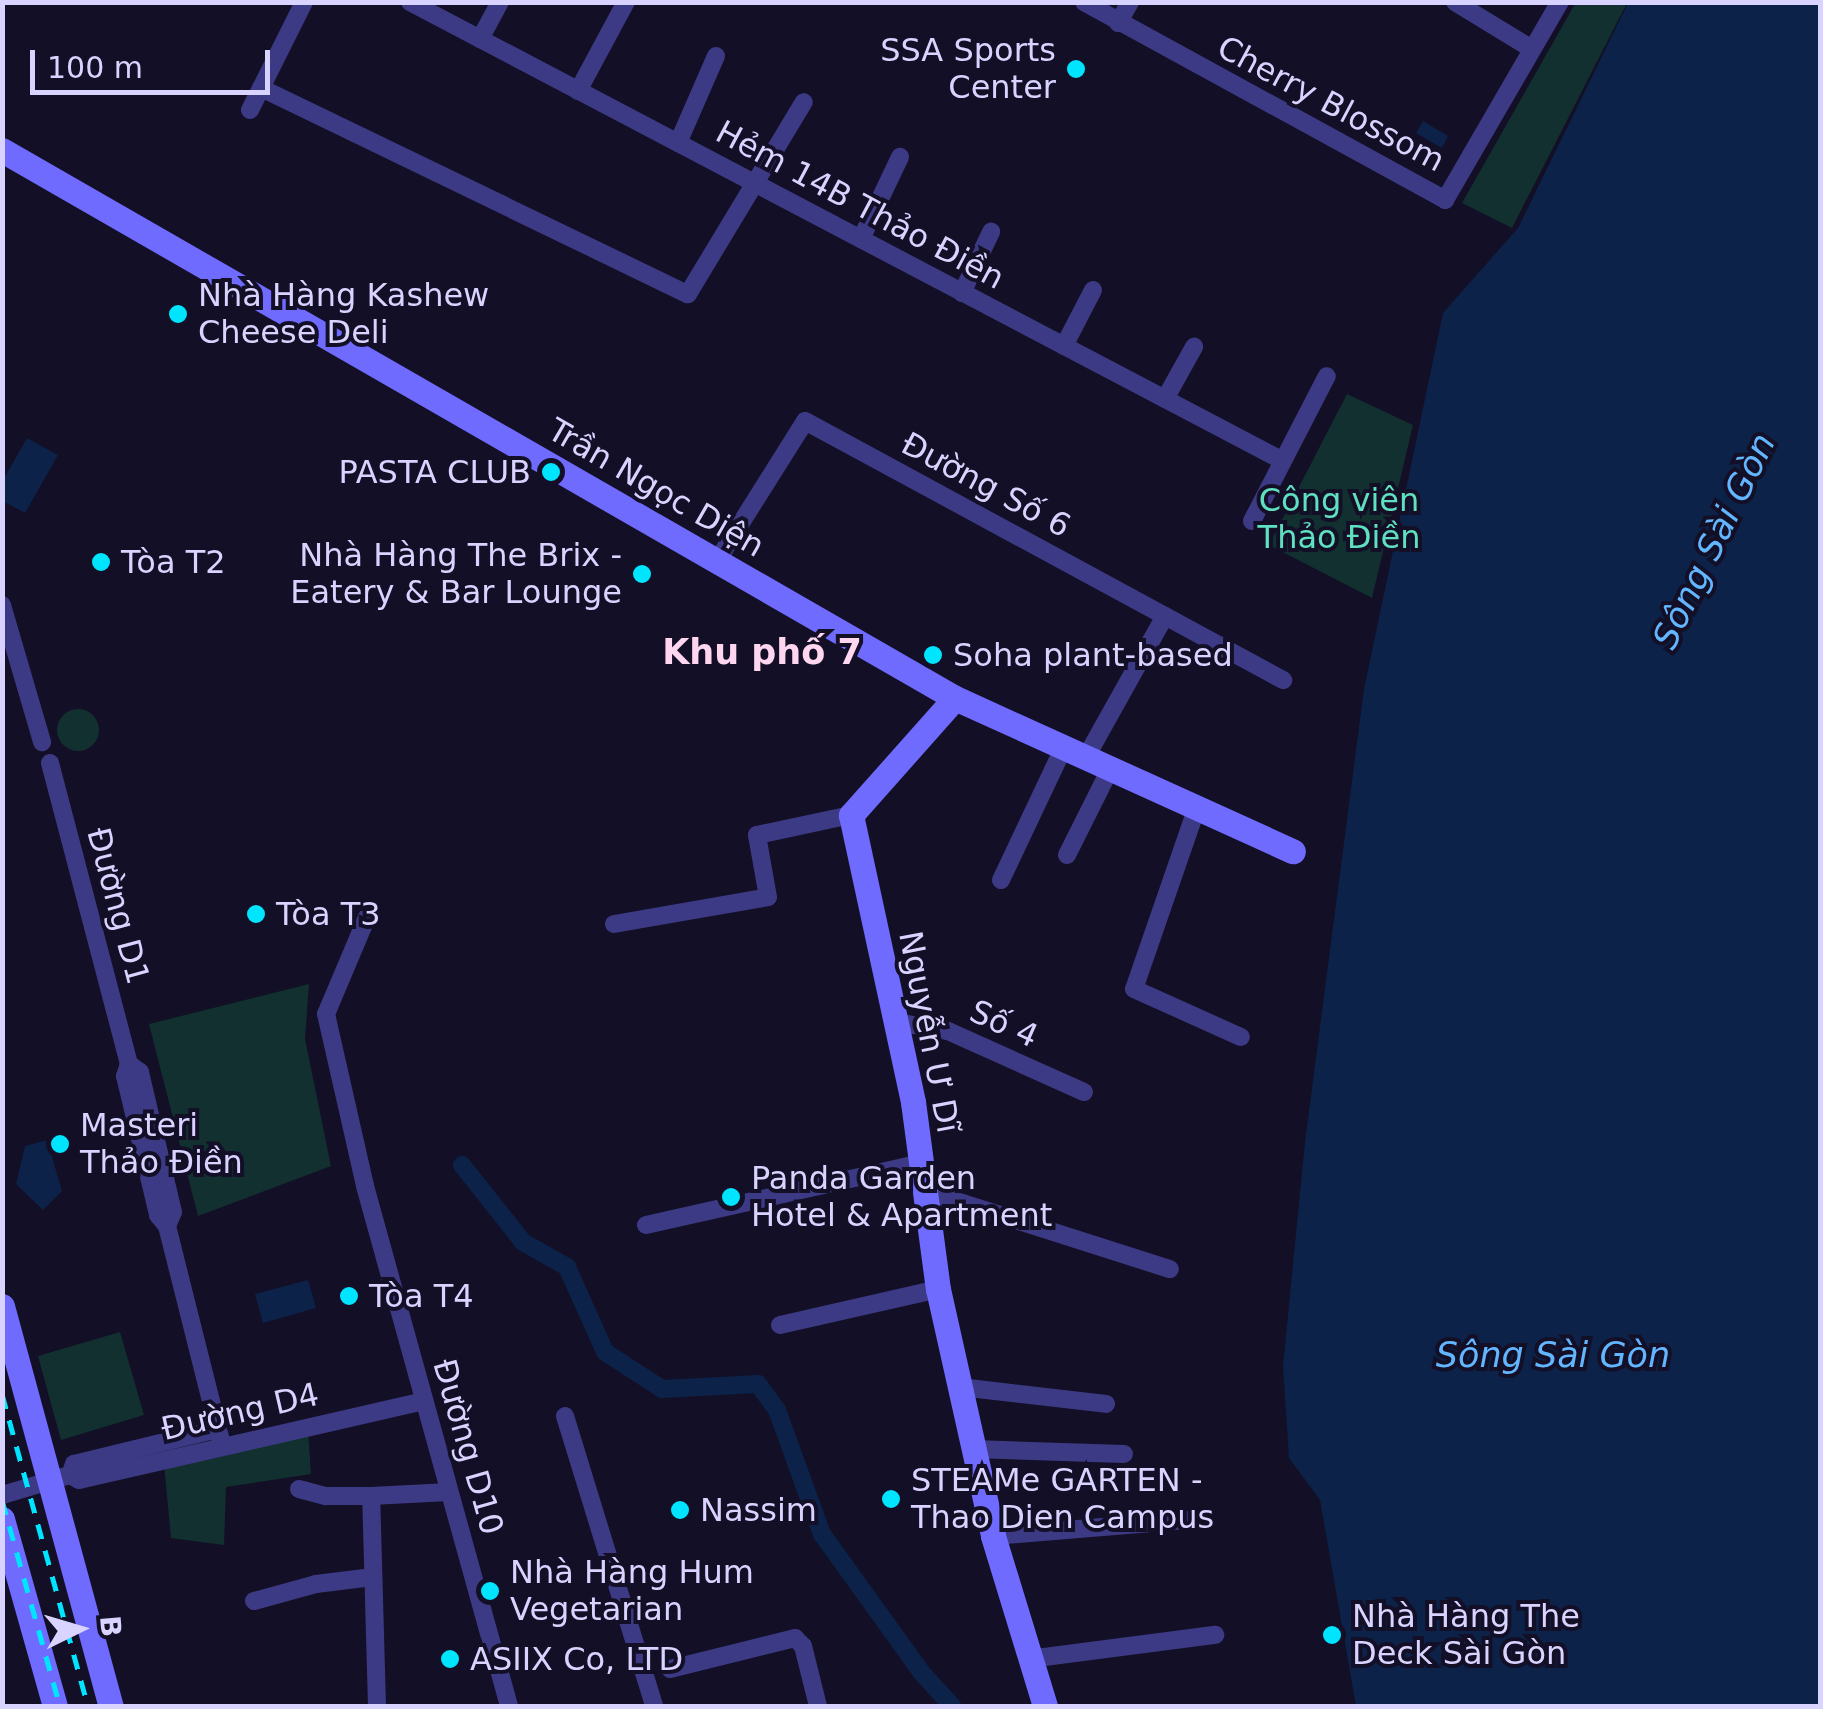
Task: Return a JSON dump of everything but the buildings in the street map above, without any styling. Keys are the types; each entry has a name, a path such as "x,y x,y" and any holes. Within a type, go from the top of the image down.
{"street":[{"path":"250,110 304,2"},
{"name":"Hẻm 14B Thảo Điền","path":"410,2 1282,461"},
{"path":"480,40 500,2"},
{"path":"578,91 626,2"},
{"name":"Cherry Blossom","path":"1084,2 1445,200 1532,49"},
{"path":"1118,23 1130,2"},
{"path":"1455,2 1532,49 1560,2"},
{"path":"678,143 716,56"},
{"path":"261,88 688,294 804,102"},
{"name":"Trần Ngọc Diện","path":"2,150 956,698 1292,852"},
{"path":"861,239 900,157"},
{"path":"962,293 991,232"},
{"path":"1064,346 1093,290"},
{"path":"1165,399 1194,348"},
{"path":"1252,521 1327,376"},
{"name":"Đường Số 6","path":"717,561 805,422 1284,680"},
{"path":"2,605 42,742"},
{"path":"1001,880 1086,759 1164,616"},
{"path":"614,924 768,897 758,835 851,815 956,698"},
{"path":"1067,856 1086,759"},
{"name":"Đường D1","path":"50,763 129,1064 140,1072 173,1212 167,1226 220,1438"},
{"path":"1196,810 1134,989 1240,1037"},
{"name":"Nguyễn Ư Dĩ","path":"851,815 896,1022 938,1289 993,1536 1044,1706"},
{"name":"Đường D10","path":"367,917 326,1014 366,1186 510,1706"},
{"name":"Số 4","path":"896,1022 948,1031 1084,1092"},
{"path":"646,1226 921,1163"},
{"path":"925,1191 1170,1268"},
{"path":"780,1325 938,1289"},
{"path":"2,1306 60,1478 111,1706"},
{"path":"960,1386 1106,1404"},
{"name":"Đường D4","path":"2,1495 60,1478 74,1464 119,1462 220,1438 424,1400"},
{"path":"565,1416 654,1706"},
{"path":"974,1449 1124,1454"},
{"path":"299,1488 326,1496 449,1492"},
{"path":"371,1496 377,1706"},
{"path":"2,1519 55,1706"},
{"path":"993,1536 1187,1520"},
{"path":"254,1601 316,1584 374,1577"},
{"path":"1029,1659 1215,1635"},
{"path":"670,1669 795,1638 803,1646 818,1706"}],"green space":[{"path":"1576,2 1627,3 1512,228 1462,203"},
{"name":"Công viên Thảo Điền","path":"1347,394 1413,425 1372,598 1269,545"},
{"path":"78,709 93,715 99,730 93,745 78,751 63,745 57,730 63,715"},
{"path":"309,984 305,1039 331,1166 198,1216 149,1024"},
{"path":"120,1332 144,1415 61,1440 38,1356"},
{"path":"308,1430 311,1474 226,1487 224,1545 171,1538 164,1464"}],"water":[{"name":"Sông Sài Gòn","path":"1628,3 1820,3 1820,1706 1356,1706 1320,1500 1289,1458 1283,1366 1305,1142 1364,689 1443,313 1518,228"},
{"path":"1423,121 1448,136 1442,148 1416,133"},
{"path":"27,438 58,455 25,513 3,501 2,482"},
{"path":"47,1140 62,1191 43,1210 16,1184 25,1146"},
{"path":"308,1280 316,1308 263,1323 255,1294"}],"waterway":[{"path":"462,1165 523,1242 567,1267 605,1352 662,1389 758,1384 777,1410 822,1534 922,1673 952,1706"}],"railway":[{"path":"2,1394 88,1706"},
{"path":"2,1500 60,1706"}],"place":[{"name":"SSA Sports Center","path":"1076,69"},
{"name":"Nhà Hàng Kashew Cheese Deli","path":"178,314"},
{"name":"PASTA CLUB","path":"551,472"},
{"name":"Tòa T2","path":"101,562"},
{"name":"Nhà Hàng The Brix - Eatery & Bar Lounge","path":"642,574"},
{"name":"Soha plant-based","path":"933,655"},
{"name":"Tòa T3","path":"256,914"},
{"name":"Masteri Thảo Điền","path":"60,1144"},
{"name":"Panda Garden Hotel & Apartment","path":"731,1197"},
{"name":"Tòa T4","path":"349,1296"},
{"name":"STEAMe GARTEN - Thao Dien Campus","path":"891,1499"},
{"name":"Nassim","path":"680,1510"},
{"name":"Nhà Hàng Hum Vegetarian","path":"490,1591"},
{"name":"Nhà Hàng The Deck Sài Gòn","path":"1332,1635"},
{"name":"ASIIX Co, LTD","path":"450,1659"}],"district":[{"name":"Khu phố 7","path":"762,652"}]}
